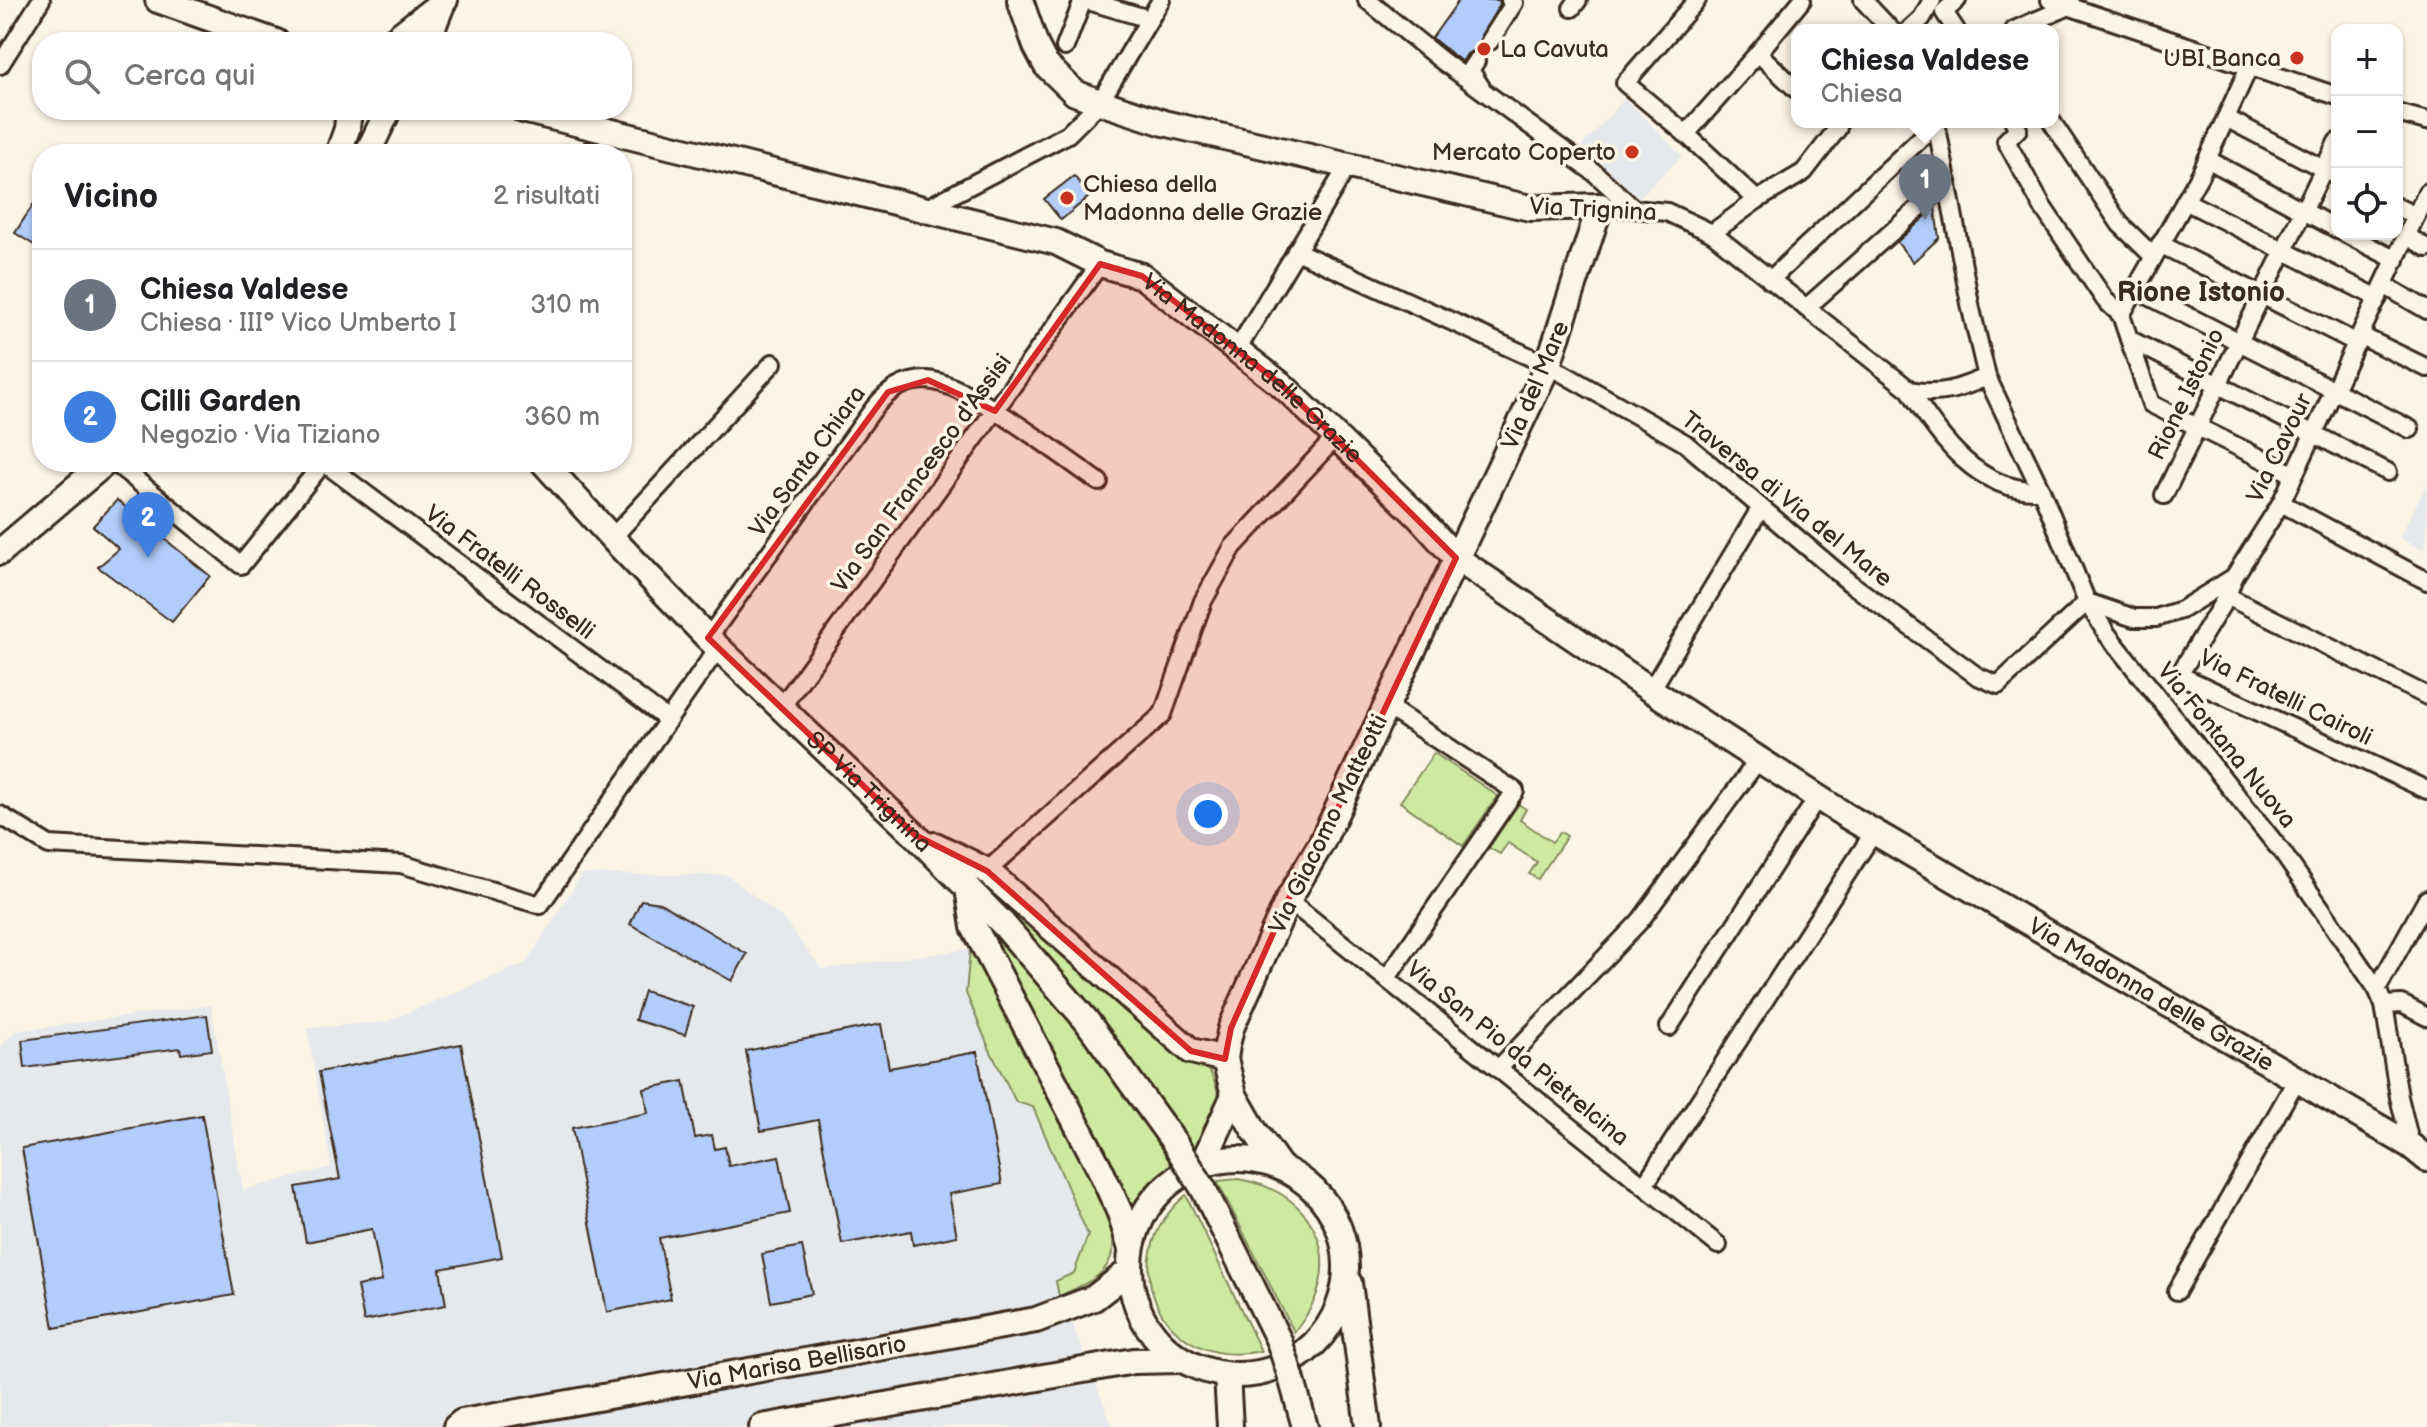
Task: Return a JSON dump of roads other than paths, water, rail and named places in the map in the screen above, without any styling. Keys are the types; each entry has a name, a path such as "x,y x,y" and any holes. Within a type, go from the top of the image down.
{"main road":[{"path":"158,0 248,32"},
{"path":"403,32 444,0"},
{"path":"431,32 444,0"},
{"name":"Via Trignina","path":"1020,0 1046,65 1075,93 1100,102 1164,123 1530,208 1600,206"},
{"path":"341,144 348,120"},
{"path":"348,120 352,144"},
{"path":"371,144 380,120"},
{"name":"Via Madonna delle Grazie","path":"564,120 1056,242 1100,264 1142,276 1283,386 1418,516 1456,558 1817,798 2419,1153"},
{"name":"Via del Mare","path":"1456,558 1548,365 1600,206"},
{"path":"0,552 94,472"},
{"name":"SP Via Trignina","path":"552,472 713,643 915,835 1003,924 1086,1020 1174,1142 1203,1176"},
{"name":"Via Giacomo Matteotti","path":"1281,1168 1234,1095 1225,1059 1231,1028 1288,900 1322,842 1456,558"},
{"path":"915,835 987,871 1191,1051 1225,1059"},
{"path":"968,888 974,927 1120,1213 1139,1313 1164,1347 1181,1360 1211,1373 1258,1374 1286,1364 1318,1340 1339,1305 1345,1286 1346,1265"},
{"path":"1234,1095 1203,1176 1279,1341 1305,1427"},
{"path":"1130,1260 1140,1222 1155,1197 1185,1173 1203,1176 1242,1159 1281,1168 1315,1191 1328,1207 1341,1235 1355,1310 1368,1427"},
{"name":"Via Marisa Bellisario","path":"456,1427 462,1422 1036,1320 1094,1298 1130,1260"},
{"path":"762,1427 1134,1361 1181,1360"},
{"path":"1227,1375 1230,1427"}],"street":[{"path":"0,65 41,0"},
{"path":"1065,47 1084,0 1149,19"},
{"path":"925,209 1068,134 1100,102 1161,0"},
{"path":"1490,41 1514,3 1510,0"},
{"path":"1697,0 1625,83 1757,200"},
{"path":"1686,134 1802,0"},
{"path":"1863,0 1885,24"},
{"path":"1916,24 1935,5 1957,0"},
{"path":"2050,0 2074,3 2331,94"},
{"path":"1371,1 1484,92 1596,174 1634,209"},
{"path":"2027,24 2074,3"},
{"path":"1935,5 1951,24"},
{"path":"1758,53 1791,84"},
{"path":"1476,61 1470,70 1484,92"},
{"path":"2121,315 2207,159 2249,67"},
{"path":"2403,115 2427,121"},
{"path":"2226,118 2330,173"},
{"path":"1712,233 1757,200 1804,172 1838,128"},
{"path":"1770,280 1931,128"},
{"name":"Via Fontana Nuova","path":"1937,128 1987,377 2041,490 2087,602 2107,634 2282,852 2381,997 2399,1097 2419,1153"},
{"path":"2017,128 2006,141 2042,206 2105,300 2121,315 2151,404 2293,474"},
{"path":"2056,128 2120,224 2156,250 2427,368"},
{"path":"2207,159 2331,226"},
{"path":"1237,350 1347,167"},
{"name":"Rione Istonio","path":"2164,495 2303,212 2330,173"},
{"path":"1806,308 1948,182"},
{"name":"Via Cavour","path":"2087,602 2134,618 2156,618 2181,610 2234,577 2281,503 2427,192"},
{"path":"2185,201 2283,252 2427,310"},
{"name":"Via Trignina","path":"1600,206 1667,212 1712,233 1910,390"},
{"path":"2403,210 2416,216"},
{"path":"2407,236 2427,248"},
{"path":"2358,240 2396,260"},
{"name":"Traversa di Via del Mare","path":"1296,251 1548,365 1685,443 1850,583 1977,676 1998,685 2087,602"},
{"name":"Via San Francesco d'Assisi","path":"780,709 1100,264"},
{"path":"2135,289 2410,429"},
{"path":"2129,339 2388,472"},
{"path":"612,538 773,363"},
{"path":"1910,390 1932,394 1957,389 1987,377"},
{"name":"Via Santa Chiara","path":"0,815 49,845 401,864 540,905 668,720 713,643 888,392 903,384 928,380 951,386 995,411 1099,482"},
{"path":"1910,390 1932,427 1972,466 1992,481 2020,491 2041,490"},
{"path":"987,871 1163,714 1203,601 1233,547 1336,437"},
{"path":"126,472 241,565 315,472"},
{"name":"Via Fratelli Rosselli","path":"336,472 668,720"},
{"path":"2281,503 2427,581"},
{"path":"1651,690 1760,509"},
{"name":"Via Fratelli Cairoli","path":"2234,577 2227,596 2179,675 2427,790"},
{"path":"2227,596 2427,696"},
{"path":"1386,706 1515,791 1387,978"},
{"path":"1499,1068 1640,921 1758,760"},
{"path":"1669,1027 1817,798"},
{"path":"1645,1184 1874,832"},
{"name":"Via San Pio da Pietrelcina","path":"1288,900 1718,1245"},
{"path":"2425,909 2381,997 2427,1017"},
{"path":"2177,1291 2297,1079"}],"place":[{"name":"La Cavuta","path":"1484,49"},
{"name":"UBI Banca","path":"2297,58"},
{"name":"Mercato Coperto","path":"1632,152"},
{"name":"Chiesa della Madonna delle Grazie","path":"1067,198"},
{"name":"Chiesa Valdese","path":"1925,220"},
{"name":"Cilli Garden","path":"148,558"}],"district":[{"name":"Rione Istonio","path":"2201,291"}]}
